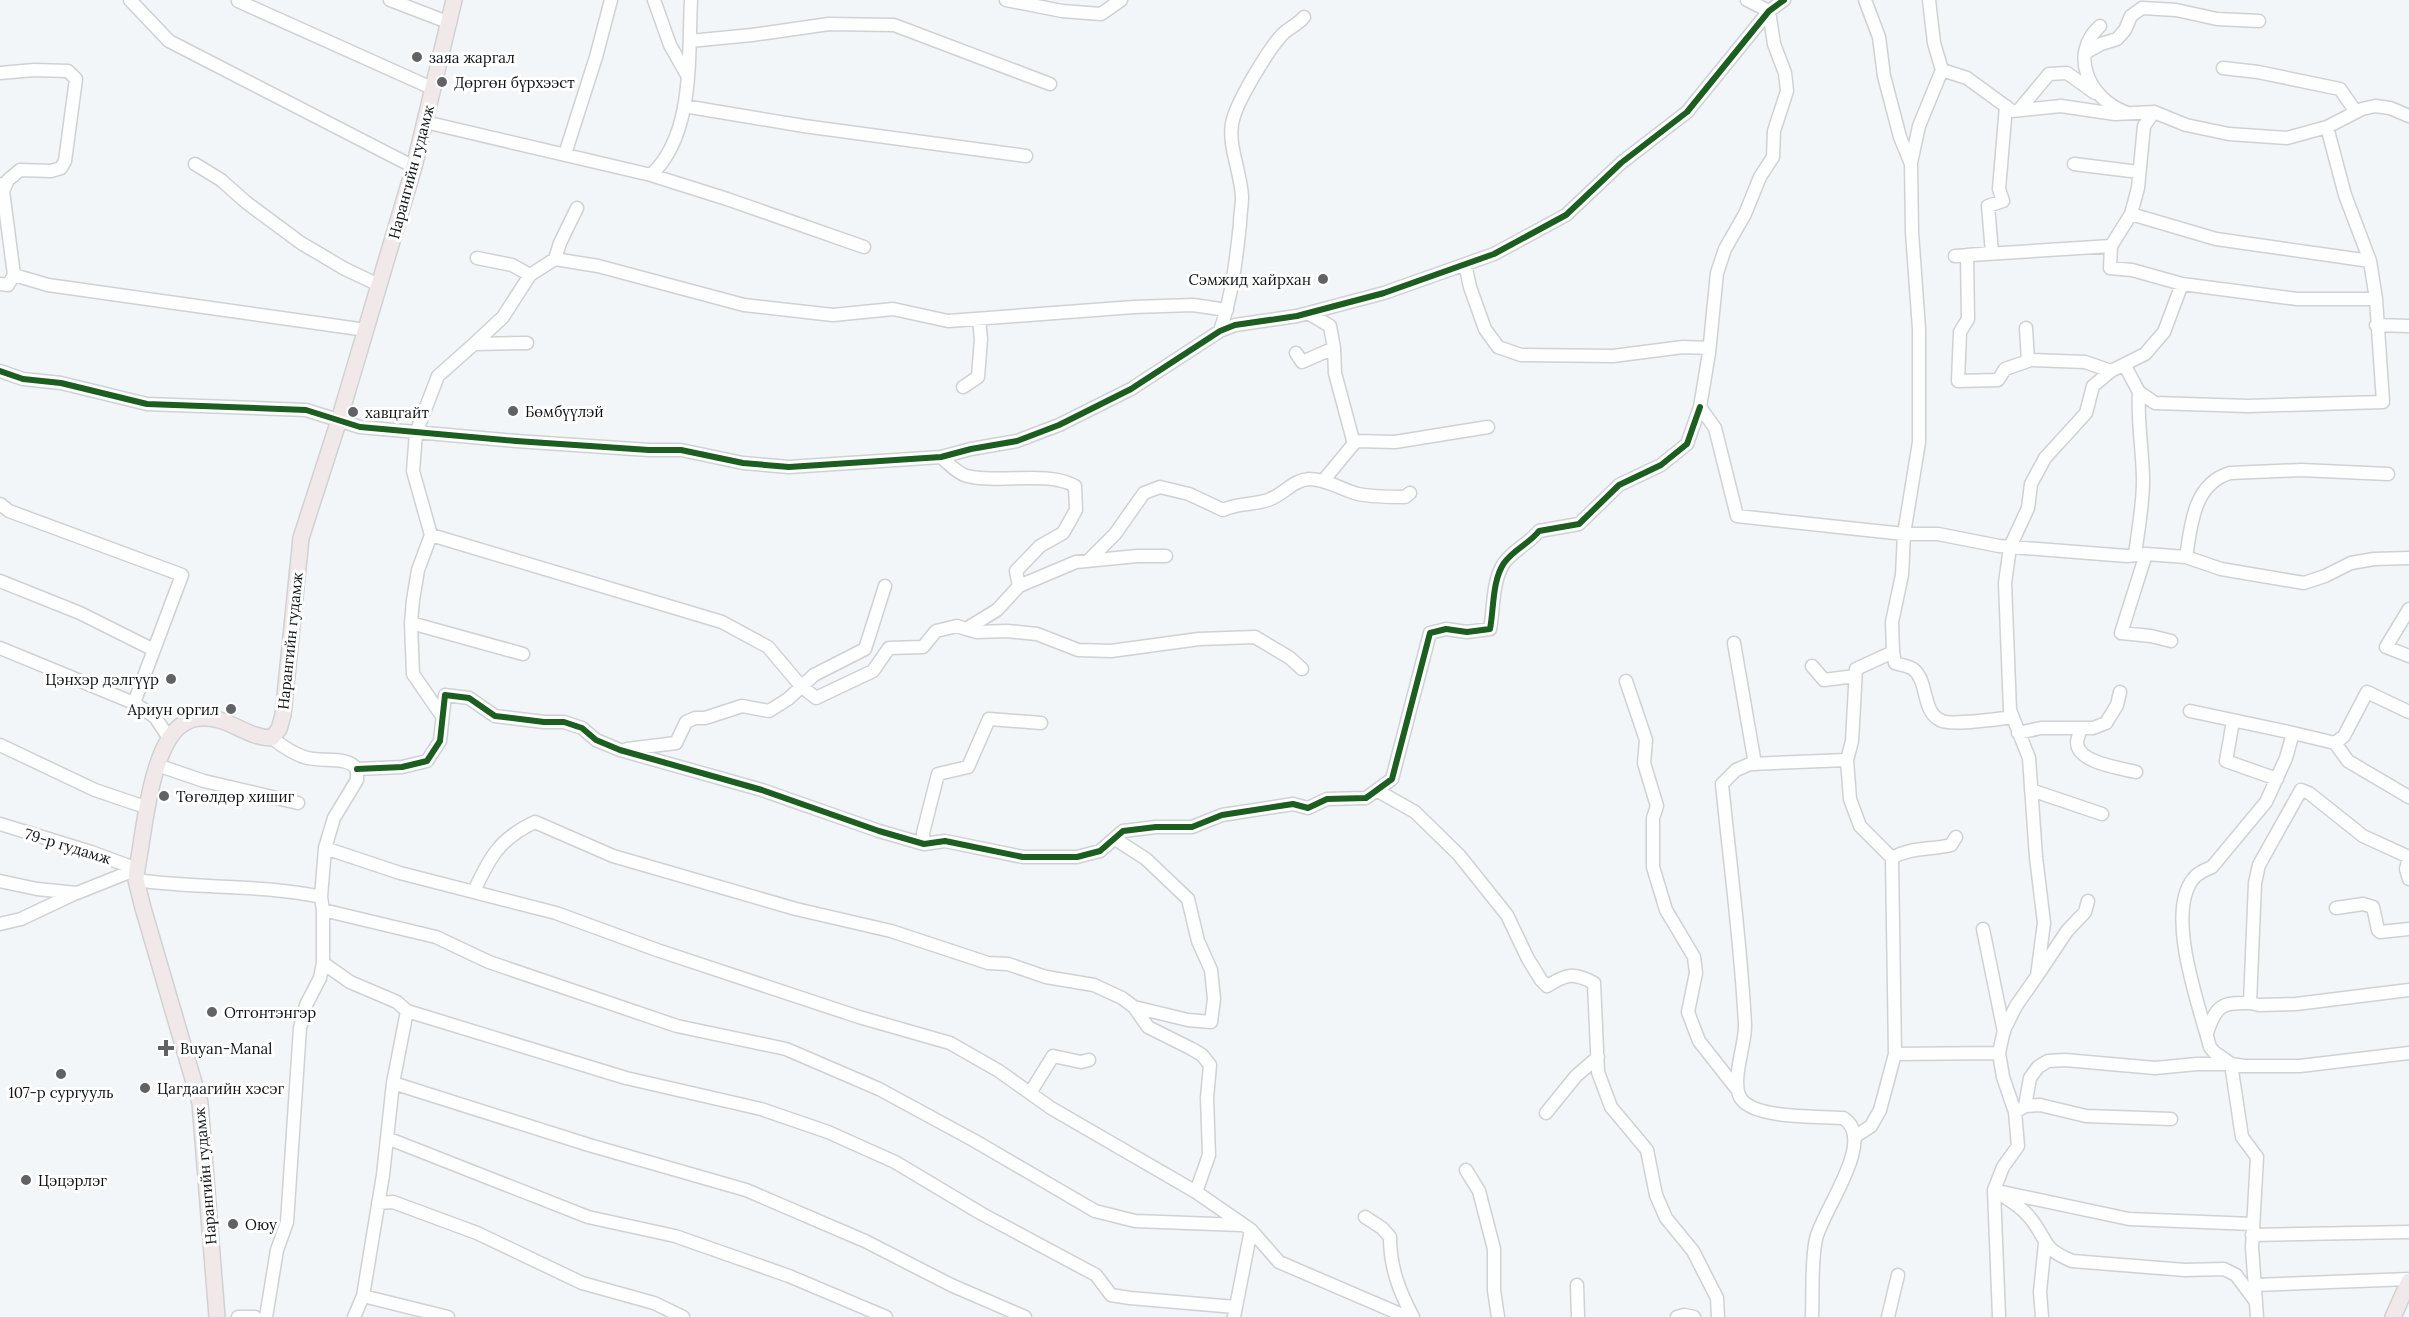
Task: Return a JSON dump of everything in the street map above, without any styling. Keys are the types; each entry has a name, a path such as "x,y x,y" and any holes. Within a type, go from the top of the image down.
{"main road":[{"name":"Нарангийн гудамж","path":"218,1317 200,1103 136,874 157,765 169,738 186,721 203,717 225,721 250,735 272,738 279,729 283,715 301,538 339,420 414,166 454,0"},
{"path":"2393,1317 2409,1280"}],"street":[{"path":"130,0 169,41 414,166"},
{"path":"390,0 450,23"},
{"path":"565,154 611,0"},
{"path":"654,0 670,45 687,75"},
{"path":"651,175 662,164 669,152 684,106 691,0"},
{"path":"1006,0 1062,11 1101,14 1121,0"},
{"path":"1747,0 1769,11"},
{"path":"0,371 23,379 61,383 147,404 306,410 360,428 649,450 681,450 743,463 789,467 941,457 970,449 1017,441 1059,425 1131,389 1220,332 1235,325 1308,313 1384,293 1494,254 1566,215 1622,164 1687,112 1769,11 1784,0"},
{"path":"1865,0 1880,36 1884,76 1900,137 1911,164"},
{"path":"1929,0 1934,43 1942,70 1919,126 1911,164 1912,232 1919,329 1919,442 1904,534 1902,575 1892,622 1893,652 1895,663 1913,669 1922,683 1926,700 1934,714 1943,722 1984,721 2013,717"},
{"path":"238,1 434,88"},
{"path":"2059,74 2101,44 2117,39 2125,30 2131,16 2142,8 2176,10 2217,19 2259,21"},
{"path":"357,769 402,767 427,761 440,741 445,695 469,698 495,716 564,722 582,728 596,740 620,750 762,790 879,831 924,844 945,841 1023,857 1068,857 1100,851 1123,831 1192,826 1222,815 1293,804 1308,808 1327,799 1366,798 1392,779 1430,633 1446,629 1467,632 1490,629 1497,580 1504,564 1519,547 1532,540 1539,531 1579,524 1619,485 1661,465 1687,444 1700,407 1710,348 1717,273 1725,249 1745,214 1760,177 1773,156 1773,131 1787,91 1785,73 1774,44 1769,11"},
{"path":"1220,332 1237,262 1242,200 1239,174 1231,141 1233,116 1270,50 1281,35 1304,17"},
{"path":"690,41 829,24 894,25 1050,84"},
{"path":"2096,94 2085,68 2084,55 2090,38 2100,26"},
{"path":"2223,68 2258,72 2340,89 2356,112"},
{"path":"0,73 34,70 68,71 76,79 65,161 61,168 51,171 20,170 2,187 14,276 8,285 0,284"},
{"path":"1942,70 1967,78 2012,111 2061,106 2115,114 2154,112 2186,125 2229,134 2287,138 2327,127 2356,112 2375,106 2390,108 2409,116"},
{"path":"2019,110 2049,74 2067,74 2115,108 2132,114"},
{"path":"684,106 804,126 1026,156"},
{"path":"1961,256 1992,254 1988,206 2003,201 1999,189 2006,106"},
{"path":"2154,112 2144,126 2138,188 2131,214 2111,246 2110,268 2132,270 2182,285 2297,299 2376,299"},
{"path":"424,122 651,175 864,247"},
{"path":"2125,366 2139,392 2155,403 2248,406 2383,402 2376,299 2370,261 2345,195 2327,127"},
{"path":"195,164 221,180 247,203 301,243 345,269 379,285"},
{"path":"2074,164 2139,172"},
{"path":"442,716 413,674 411,623 418,570 431,535 413,471 416,433 438,376 503,317 530,275 555,259 577,208"},
{"path":"2131,214 2216,239 2370,261"},
{"path":"1961,256 2111,246"},
{"path":"1961,256 1968,319 1960,332 1958,381 1998,381 2005,369 2028,361 2085,362 2111,371"},
{"path":"477,258 512,265 530,275"},
{"path":"555,259 598,266 744,305 833,315 893,309 948,321 1134,307 1193,305 1227,310"},
{"path":"1465,264 1470,287 1485,329 1498,347 1521,355 1613,356 1683,347 1710,348"},
{"path":"14,276 48,285 366,330"},
{"path":"2037,976 2044,923 2036,857 2029,758 2010,710 2005,583 2010,547 2028,508 2031,484 2045,458 2086,413 2093,386 2111,371 2145,354 2164,332 2182,285"},
{"path":"1308,313 1330,326 1335,373 1354,444"},
{"path":"963,387 978,377 981,339 979,319"},
{"path":"2376,325 2409,326"},
{"path":"2026,328 2028,361"},
{"path":"474,344 527,343"},
{"path":"1296,353 1302,362 1334,348"},
{"path":"2139,392 2138,419 2142,447 2143,483 2140,554 2121,633 2171,641"},
{"path":"1700,407 1715,428 1737,516 1904,534 1938,534 2010,547 2186,557 2221,569 2304,583 2351,563 2374,558 2409,558"},
{"path":"1323,481 1356,441 1395,442 1488,427"},
{"path":"941,457 965,476 1019,480 1063,479 1075,486 1076,510 1063,533 1040,546 1016,571 1019,586"},
{"path":"2186,557 2194,510 2202,494 2220,476 2230,472 2301,470 2388,474"},
{"path":"1088,561 1115,534 1144,492 1160,487 1189,494 1223,510 1235,505 1270,500 1289,486 1307,479 1323,481 1367,495 1405,497 1410,493"},
{"path":"0,504 9,511 182,575 152,649 134,703"},
{"path":"431,535 723,622 768,647 801,686 816,698 873,671 889,648 924,647 936,631 957,626 977,633 1007,631 1037,634 1078,650 1111,651 1199,639 1256,637 1290,658 1302,669"},
{"path":"966,629 998,610 1019,586 1076,562 1137,556 1166,556"},
{"path":"0,581 80,613 152,649"},
{"path":"620,750 676,743 686,722 695,718 705,718 742,706 769,711 788,699 814,675 865,649 885,586"},
{"path":"2409,609 2386,647 2409,657"},
{"path":"411,623 523,654"},
{"path":"1734,643 1755,764"},
{"path":"0,648 134,703 155,717 169,738"},
{"path":"1856,1136 1871,1126 1880,1110 1895,1054 1892,858 1860,826 1850,799 1847,760 1852,741 1856,669 1893,652"},
{"path":"1812,666 1824,680 1855,676"},
{"path":"1626,681 1647,740 1644,763 1658,806 1653,818 1653,867 1666,910 1694,957 1696,973 1688,1012 1699,1041 1736,1088 1741,1099 1752,1109 1772,1113 1843,1118 1850,1123 1856,1136 1844,1182 1827,1210 1816,1239 1812,1317"},
{"path":"2018,733 2041,728 2093,728 2106,723 2117,705 2120,692"},
{"path":"2335,743 2344,736 2367,692 2409,712"},
{"path":"2190,711 2335,743 2348,761 2409,797"},
{"path":"924,844 923,833 938,774 968,767 989,719 1041,723"},
{"path":"2233,721 2226,761 2277,779"},
{"path":"2080,728 2077,744 2081,754 2093,761 2136,772"},
{"path":"2257,1317 2253,1229 2257,1157 2242,1137 2231,1064 2214,1052 2197,1004 2183,929 2186,893 2193,879 2212,867 2265,802 2286,758 2293,733"},
{"path":"266,1317 277,1250 287,1222 300,1028 306,1005 320,978 323,963 321,897 325,848 334,818 357,780 357,769 352,763 303,757 272,738"},
{"path":"0,745 95,790 148,808"},
{"path":"1736,1088 1746,1027 1722,784 1736,770 1755,764 1847,760"},
{"path":"157,765 204,781 298,803"},
{"path":"2031,790 2102,814"},
{"path":"2250,1003 2255,883 2259,865 2301,790 2309,793 2363,836 2409,857 2406,869 2409,879"},
{"path":"1378,791 1416,812 1459,855 1507,915 1528,959 1547,986 1562,977 1578,975 1594,983 1598,1071 1611,1107 1647,1149 1656,1195 1665,1218 1693,1251 1717,1298 1718,1317"},
{"path":"474,891 490,855 517,830 535,822 614,856 784,906 891,931 988,963 1008,964 1046,977 1094,985 1122,998 1134,1007 1148,1028 1167,1035 1197,1052 1210,1065 1206,1098 1209,1155 1197,1192"},
{"name":"79-р гудамж","path":"0,824 91,852 136,874 175,886 289,890 321,897"},
{"path":"1892,858 1904,850 1934,849 1951,844 1956,837"},
{"path":"1115,839 1146,859 1188,899 1198,941 1211,970 1214,999 1211,1022 1188,1020 1134,1007"},
{"path":"325,848 400,873 556,913 657,950 859,1017 950,1043 999,1071 1051,1108 1197,1192 1246,1228 1279,1262 1407,1317"},
{"path":"0,924 21,919 77,892 136,874"},
{"path":"0,881 37,889 77,892"},
{"path":"2020,1109 2003,1077 1999,1053 2004,1032 2016,1006 2067,931 2085,912 2088,901"},
{"path":"2336,908 2367,904 2373,907 2380,932 2409,929"},
{"path":"323,910 436,937 489,962 677,1026 786,1049 879,1089 975,1141 1095,1211 1135,1221 1246,1228"},
{"path":"1983,929 2004,1032"},
{"path":"323,963 350,982 397,1002 406,1011 626,1078 761,1109 828,1132 895,1162 982,1214 1096,1275 1111,1295 1235,1312 1246,1228"},
{"path":"2207,1033 2213,1015 2220,1007 2230,1002 2259,1005 2296,1004 2409,990"},
{"path":"354,1317 363,1296 378,1203 393,1083 406,1011"},
{"path":"1895,1054 1999,1053"},
{"path":"1999,1317 1994,1190 2003,1167 2018,1146 2020,1109 2030,1078 2038,1067 2048,1061 2065,1060 2155,1068 2231,1064 2300,1066 2409,1053"},
{"path":"1030,1093 1053,1056 1081,1062 1089,1060"},
{"path":"1546,1113 1576,1076 1598,1057"},
{"path":"393,1083 589,1145 746,1190 866,1241 951,1285 1025,1317"},
{"path":"2020,1109 2040,1105 2086,1116 2171,1119"},
{"path":"387,1138 588,1216 675,1236 789,1276 886,1317"},
{"path":"1466,1170 1479,1191 1494,1249 1494,1290 1498,1317"},
{"path":"1994,1190 2129,1219 2253,1229 2409,1233"},
{"path":"1994,1190 2018,1206 2034,1222 2045,1244 2057,1255 2072,1262 2185,1270 2224,1269 2236,1275 2256,1302"},
{"path":"378,1203 393,1202 477,1233 582,1283 654,1303 682,1317"},
{"path":"1365,1217 1382,1228 1390,1237 1390,1256 1398,1290 1413,1317"},
{"path":"2042,1317 2040,1292 2045,1244"},
{"path":"1888,1317 1898,1275"},
{"path":"2254,1285 2409,1280"},
{"path":"1577,1285 1578,1317"},
{"path":"363,1296 448,1317"},
{"path":"1677,1317 1684,1315 1695,1317"},
{"path":"238,1317 255,1317"}],"cycle path":[{"path":"0,371 23,379 61,383 147,404 306,410 360,427 516,441 681,450 743,463 789,467 941,457 1017,441 1059,425 1131,389 1220,331 1235,325 1297,316 1384,293 1494,254 1566,215 1621,163 1687,112 1769,11 1784,0"},
{"path":"357,769 402,767 427,761 440,741 445,695 469,698 495,716 564,722 582,728 596,740 620,750 762,790 879,831 924,844 945,841 1023,857 1077,857 1100,851 1123,831 1156,827 1192,827 1222,815 1293,804 1308,808 1327,799 1366,798 1392,779 1430,633 1446,629 1467,632 1490,629 1497,578 1508,558 1539,531 1579,524 1619,485 1661,465 1687,444 1700,407"}],"place":[{"name":"заяа жаргал","path":"417,57"},
{"name":"Дөргөн бүрхээст","path":"442,82"},
{"name":"Сэмжид хайрхан","path":"1323,279"},
{"name":"Бөмбүүлэй","path":"513,411"},
{"name":"хавцгайт","path":"353,412"},
{"name":"Цэнхэр дэлгүүр","path":"171,679"},
{"name":"Ариун оргил","path":"231,709"},
{"name":"Төгөлдөр хишиг","path":"164,796"},
{"name":"Отгонтэнгэр","path":"212,1012"},
{"name":"Buyan-Manal","path":"166,1048"},
{"name":"107-р сургууль","path":"61,1074"},
{"name":"Цагдаагийн хэсэг","path":"145,1088"},
{"name":"Цэцэрлэг","path":"26,1180"},
{"name":"Оюу","path":"233,1224"}]}
